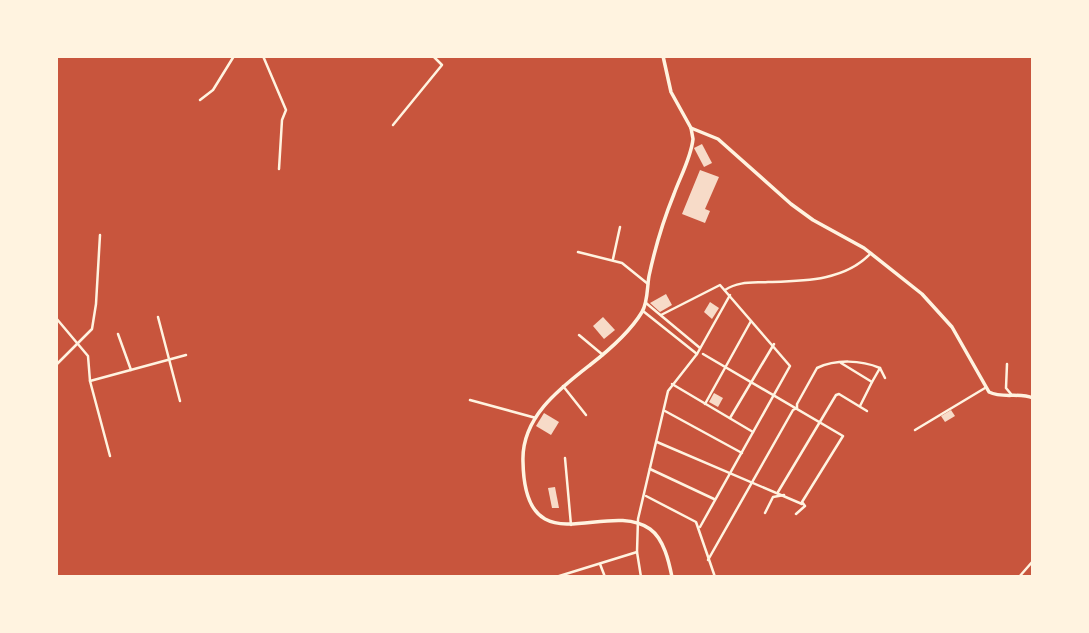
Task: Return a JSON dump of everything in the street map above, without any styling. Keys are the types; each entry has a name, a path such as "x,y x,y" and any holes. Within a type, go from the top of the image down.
{"street":[{"path":"200,100 213,90 234,56"},
{"path":"263,56 286,110 282,120 279,169"},
{"path":"393,125 442,65 433,56"},
{"path":"664,56 671,92 691,128 692,145 661,227 646,303 643,311 603,355 563,386 536,418 524,447 525,488 538,513 550,521 571,525 639,525 650,529 656,535 672,577"},
{"path":"691,128 718,139 791,204 871,253 938,309 952,327 985,388 996,396 1021,393 1033,398"},
{"path":"613,259 620,227"},
{"path":"56,365 92,329 95,319 100,235"},
{"path":"578,252 613,259 648,284"},
{"path":"725,290 737,283 793,281 842,274 857,267 871,253"},
{"path":"661,315 720,285 774,344 790,366 700,527"},
{"path":"641,577 637,552 639,525 656,442 672,384 700,348 730,295"},
{"path":"646,303 700,348 703,354"},
{"path":"643,311 696,354 703,354 775,395 821,422 843,439 802,502 805,506"},
{"path":"158,317 180,401"},
{"path":"56,318 88,356 90,381 110,456"},
{"path":"705,404 751,321"},
{"path":"672,335 676,328"},
{"path":"118,334 131,370"},
{"path":"579,335 603,355"},
{"path":"730,418 774,344"},
{"path":"90,381 186,355"},
{"path":"839,362 872,382"},
{"path":"708,560 793,410 797,408 817,368 839,362 855,362 880,368 885,378"},
{"path":"1007,364 1006,388 1011,394"},
{"path":"860,407 880,368"},
{"path":"672,384 753,432"},
{"path":"563,386 586,415"},
{"path":"915,430 985,388"},
{"path":"778,492 838,394 867,411"},
{"path":"470,400 536,418"},
{"path":"664,411 742,453"},
{"path":"656,442 778,492 805,506"},
{"path":"565,458 571,525"},
{"path":"650,469 715,500"},
{"path":"765,513 773,496 784,495"},
{"path":"646,496 690,517 700,527 715,577"},
{"path":"796,514 805,506"},
{"path":"556,577 637,552"},
{"path":"1019,577 1033,561"},
{"path":"600,563 605,577"},
{"path":"576,570 578,577"}],"building":[{"path":"702,144 712,163 704,167 694,148"},
{"path":"700,170 719,177 705,209 710,211 705,223 682,214"},
{"path":"666,294 672,305 660,312 650,303"},
{"path":"710,302 719,308 712,319 704,312"},
{"path":"603,317 615,330 604,339 593,326"},
{"path":"714,393 723,398 718,407 709,402"},
{"path":"951,410 955,416 945,422 941,416"},
{"path":"544,413 559,422 551,435 536,426"},
{"path":"555,487 559,508 552,508 548,488"}]}
